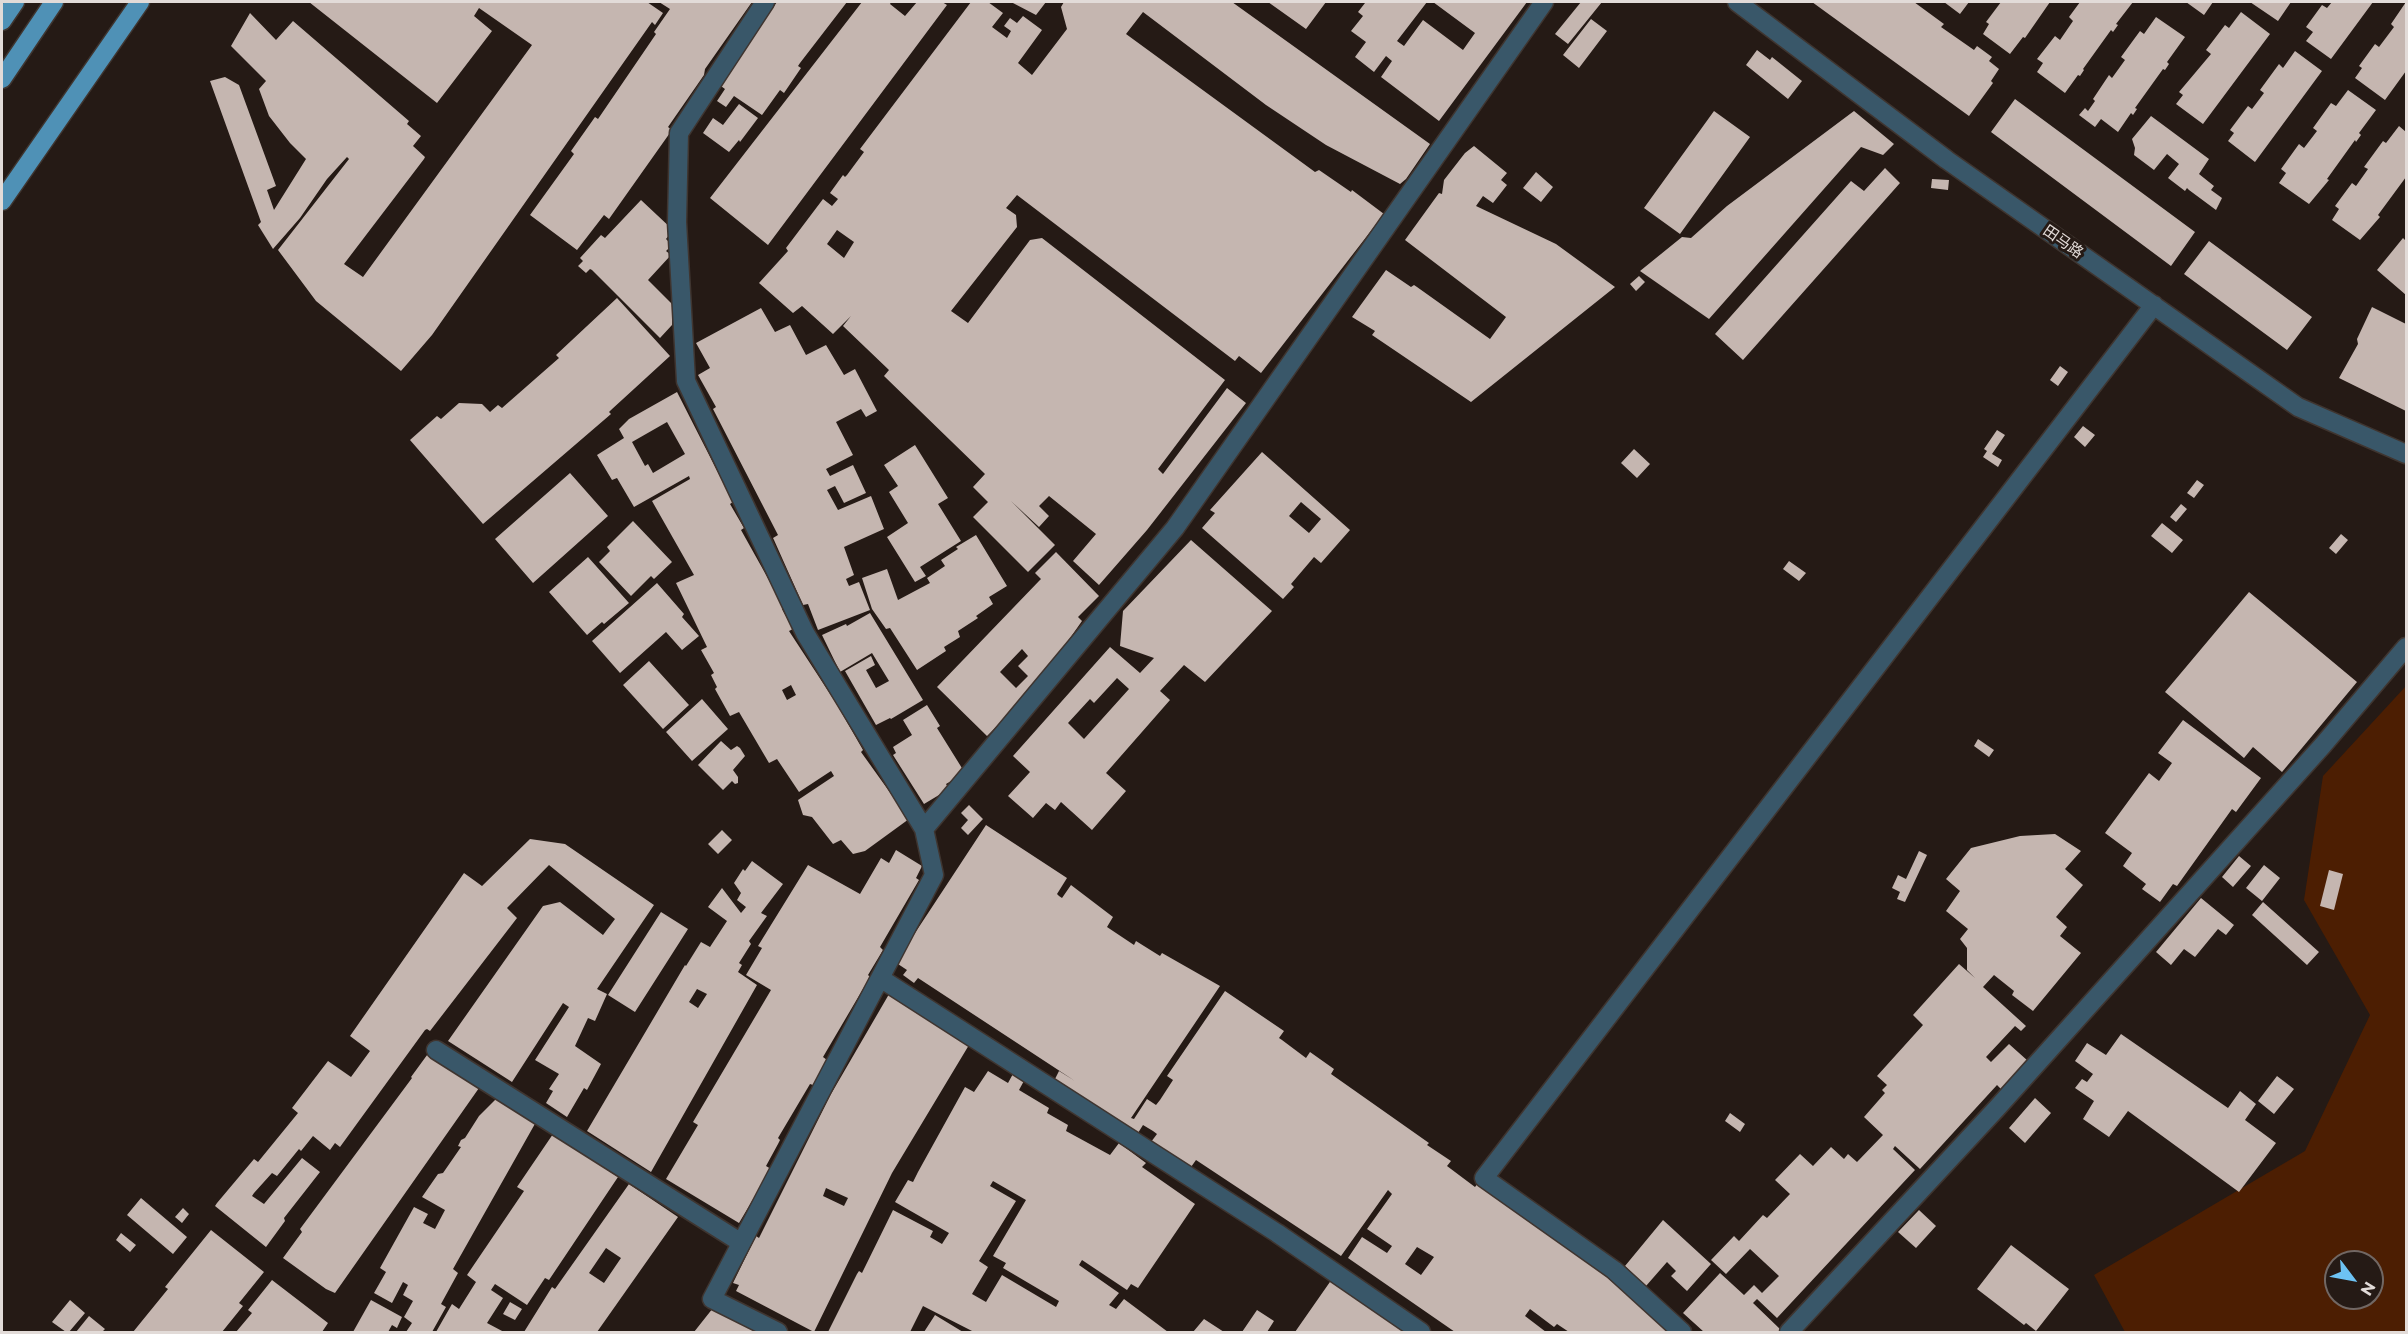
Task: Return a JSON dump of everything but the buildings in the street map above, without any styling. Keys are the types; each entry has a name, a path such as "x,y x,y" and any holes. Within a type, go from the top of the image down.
{"main road":[{"path":"2,21 15,2"},
{"path":"2,79 54,2"},
{"path":"2,201 140,2"}],"street":[{"path":"765,2 679,133 677,222 686,381 805,633 924,829 934,875 712,1299 778,1332"},
{"path":"924,829 1175,528 1544,2"},
{"name":"田马路","path":"1737,2 1947,160 2298,407 2406,454"},
{"path":"1682,1332 1614,1270 1484,1178 2154,305"},
{"path":"1789,1332 1997,1108 2323,745 2406,647"},
{"path":"879,978 1277,1233 1421,1332"},
{"path":"436,1050 740,1242"}],"shaded area":[{"path":"2406,686 2406,1332 2125,1332 2094,1275 2305,1151 2370,1015 2304,900 2323,776"}]}
